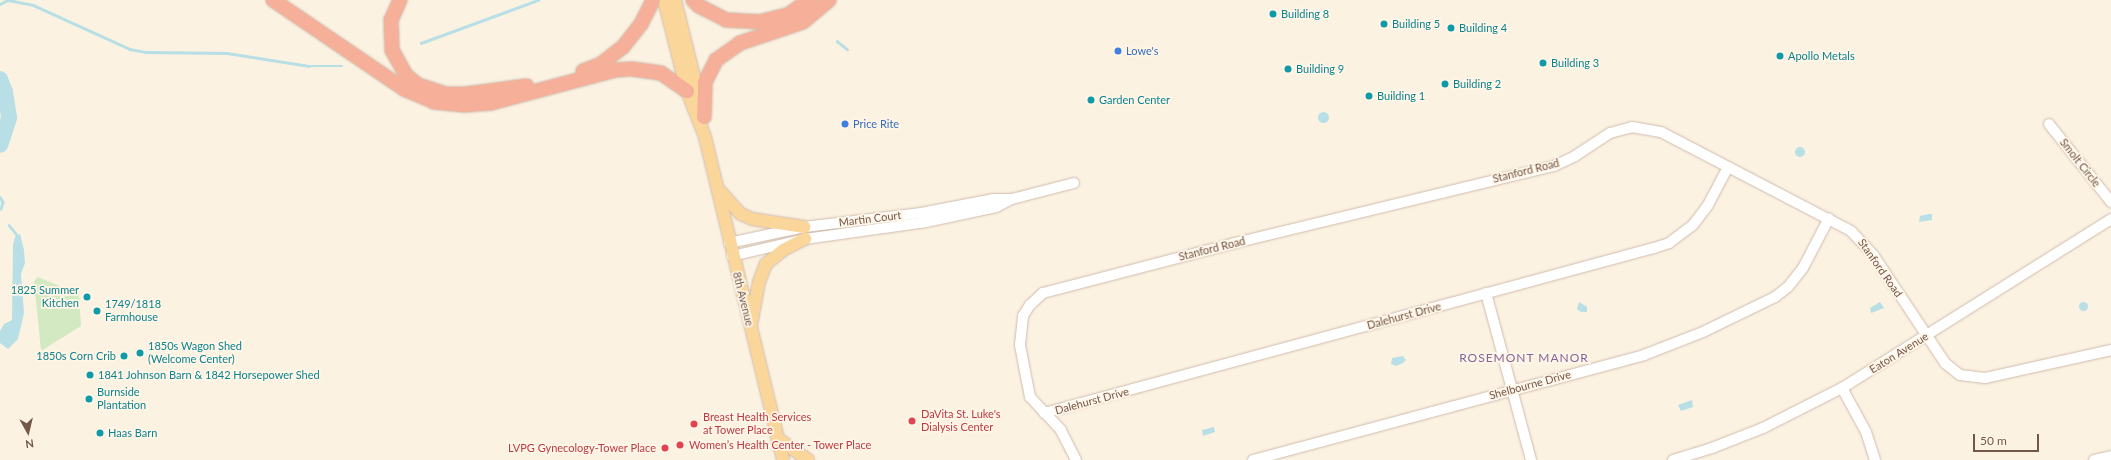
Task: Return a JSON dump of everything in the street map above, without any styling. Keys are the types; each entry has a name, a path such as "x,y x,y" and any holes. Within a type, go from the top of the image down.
{"highway":[{"path":"273,0 404,89 434,102 464,105 491,103 616,70 632,69 661,73 698,102 705,82 716,60 727,51 757,37 789,28 814,14 829,0"},
{"path":"400,0 391,20 389,34 397,63 418,84 446,94 466,94 538,84 601,64 623,47 632,36 653,0"},
{"path":"693,0 699,6 726,20 758,22 788,15 809,0"}],"main road":[{"name":"8th Avenue","path":"664,0 698,102"},
{"name":"8th Avenue","path":"675,0 732,256 783,460"},
{"path":"716,185 740,214 752,219 805,233"},
{"path":"750,330 759,282 766,264 805,233"},
{"path":"777,438 808,460"}],"street":[{"name":"Smolt Circle","path":"2050,124 2111,202"},
{"name":"Stanford Road","path":"1044,414 1030,397 1020,345 1023,316 1036,298 1054,288 1554,166 1621,129 1643,127 1661,132 1829,218 1851,231 1867,246 1926,336 1953,371 1979,379 2111,350"},
{"name":"Dalehurst Drive","path":"1044,414 1669,243 1694,225 1703,213 1728,167"},
{"name":"Martin Court","path":"729,243 805,233 993,199 1012,199 1074,183"},
{"name":"Shelbourne Drive","path":"1254,460 1644,355 1703,332 1775,297 1788,287 1803,268 1829,218"},
{"name":"Eaton Avenue","path":"1673,460 1712,448 1763,428 1842,388 2111,218"},
{"name":"Martin Court","path":"732,256 805,233"},
{"path":"1486,294 1531,460"},
{"path":"1842,388 1866,432 1875,460"},
{"path":"1044,414 1061,430 1076,460"},
{"path":"2094,460 2111,456"}],"green space":[{"path":"38,277 79,294 81,326 41,351 34,281"}],"water":[{"path":"1321,112 1325,112 1327,113 1327,121 1321,122 1318,119 1318,115"},
{"path":"1798,147 1802,147 1805,152 1802,157 1798,157 1795,154 1795,150"},
{"path":"1932,214 1932,220 1919,222 1920,216"},
{"path":"20,234 24,250 25,263 21,274 24,313 18,339 8,349 0,343 0,331 4,324 12,320 13,245 15,237"},
{"path":"2083,301 2088,306 2083,311 2078,306"},
{"path":"1579,302 1587,307 1587,312 1581,312 1577,309"},
{"path":"1880,302 1884,308 1871,313 1870,308"},
{"path":"1403,356 1406,360 1403,363 1396,366 1391,364 1392,358"},
{"path":"1692,400 1693,407 1681,411 1678,405"},
{"path":"1214,427 1215,432 1203,436 1202,430"}],"waterway":[{"path":"0,4 8,0 33,5 130,49 146,52 227,53 309,66 342,66"},
{"path":"421,43 538,0"},
{"path":"837,41 847,49"},
{"path":"0,79 5,92 9,118 0,145"},
{"path":"0,197 3,202 1,209"},
{"path":"9,225 17,235"}],"place":[{"name":"Building 8","path":"1273,14"},
{"name":"Building 5","path":"1384,24"},
{"name":"Building 4","path":"1451,28"},
{"name":"Lowe's","path":"1118,51"},
{"name":"Apollo Metals","path":"1780,56"},
{"name":"Building 3","path":"1543,63"},
{"name":"Building 9","path":"1288,69"},
{"name":"Building 2","path":"1445,84"},
{"name":"Building 1","path":"1369,96"},
{"name":"Garden Center","path":"1091,100"},
{"name":"Price Rite","path":"845,124"},
{"name":"1825 Summer Kitchen","path":"87,297"},
{"name":"1749/1818 Farmhouse","path":"97,311"},
{"name":"1850s Wagon Shed (Welcome Center)","path":"140,353"},
{"name":"1850s Corn Crib","path":"124,356"},
{"name":"1841 Johnson Barn & 1842 Horsepower Shed","path":"90,375"},
{"name":"Burnside Plantation","path":"89,399"},
{"name":"DaVita St. Luke's Dialysis Center","path":"912,421"},
{"name":"Breast Health Services at Tower Place","path":"694,424"},
{"name":"Haas Barn","path":"100,433"},
{"name":"Women’s Health Center - Tower Place","path":"680,445"},
{"name":"LVPG Gynecology-Tower Place","path":"665,448"}],"district":[{"name":"ROSEMONT MANOR","path":"1524,358"}]}
